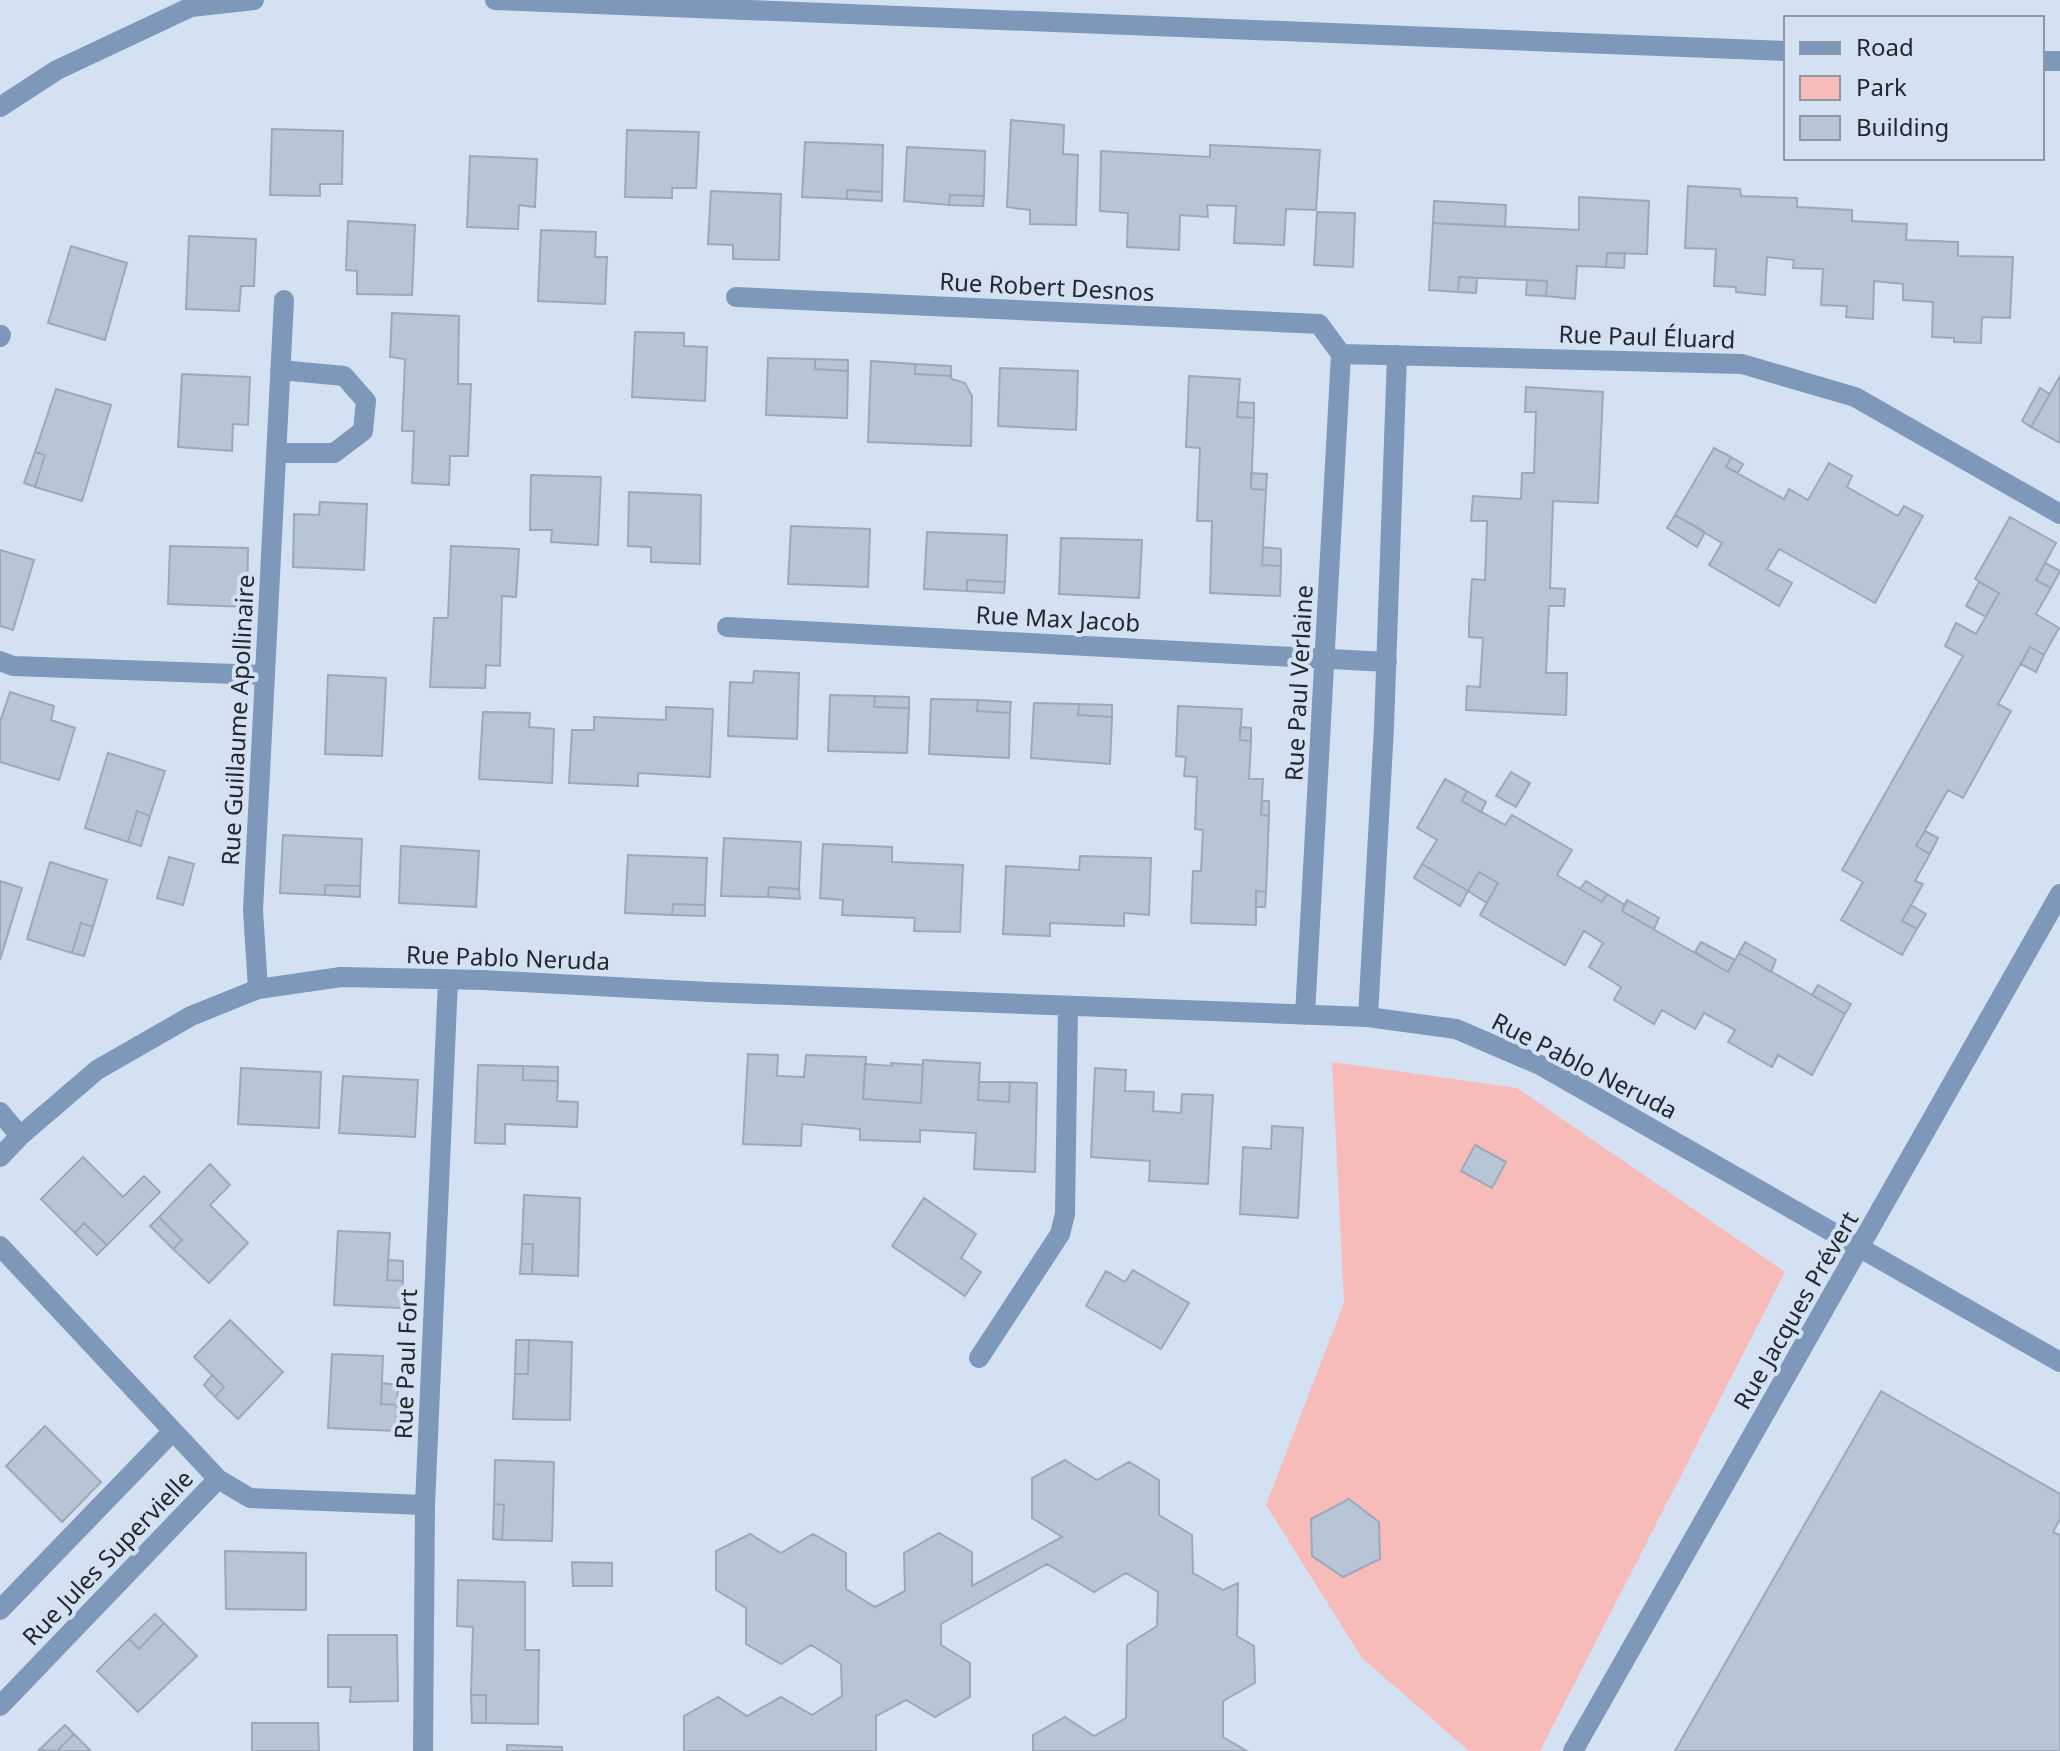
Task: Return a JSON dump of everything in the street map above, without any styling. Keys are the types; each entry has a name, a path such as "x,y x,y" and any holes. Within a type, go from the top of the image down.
{"street":[{"path":"0,107 57,70 190,4 254,0"},
{"path":"495,0 1784,51"},
{"name":"Rue Robert Desnos","path":"736,297 1319,324 1341,354"},
{"name":"Rue Guillaume Apollinaire","path":"258,989 253,910 284,300"},
{"name":"Rue Paul Éluard","path":"1341,354 1742,364 1855,397 2060,514"},
{"name":"Rue Paul Verlaine","path":"1305,1015 1341,354"},
{"path":"1368,1017 1387,662 1397,355"},
{"path":"276,453 334,453 363,431 366,401 344,376 280,370"},
{"name":"Rue Max Jacob","path":"727,627 1387,662"},
{"path":"0,661 13,666 265,675"},
{"name":"Rue Jacques Prévert","path":"1573,1751 2060,894"},
{"name":"Rue Pablo Neruda","path":"0,1157 97,1070 191,1016 258,989 341,977 1368,1017 1456,1029 1540,1065 2060,1362"},
{"name":"Rue Paul Fort","path":"423,1751 425,1505 448,980"},
{"path":"979,1358 1060,1234 1065,1214 1068,1007"},
{"path":"0,1112 20,1136"},
{"name":"Rue Jules Supervielle","path":"0,1246 218,1479 250,1498 425,1505"},
{"name":"Rue Jules Supervielle","path":"0,1610 173,1431"},
{"name":"Rue Jules Supervielle","path":"0,1706 218,1479"}],"green space":[{"path":"1332,1062 1517,1088 1785,1272 1540,1751 1469,1751 1362,1658 1266,1505 1344,1303"}],"building":[{"path":"1011,120 1064,125 1063,154 1078,155 1076,225 1030,224 1030,210 1007,207"},
{"path":"272,129 343,131 342,184 320,184 320,196 270,195"},
{"path":"627,130 699,132 696,188 672,188 672,198 625,197"},
{"path":"805,142 883,145 882,192 847,190 847,199 802,197"},
{"path":"1210,145 1320,150 1316,210 1286,209 1284,245 1234,243 1236,206 1207,205 1208,217 1180,215 1179,250 1127,247 1128,213 1100,211 1101,151 1210,157"},
{"path":"907,147 985,151 984,196 950,195 949,205 904,201"},
{"path":"470,156 537,159 535,207 519,205 518,229 467,227"},
{"path":"1688,186 1740,189 1741,196 1797,198 1797,207 1852,210 1852,221 1907,224 1906,240 1958,242 1958,256 2013,257 2010,318 1982,317 1981,343 1932,337 1933,302 1903,300 1903,284 1874,281 1873,319 1846,317 1847,306 1821,305 1823,269 1793,268 1794,260 1767,257 1765,295 1736,292 1736,287 1714,286 1716,249 1685,248"},
{"path":"847,190 882,192 882,201 847,199"},
{"path":"711,191 781,194 779,260 733,259 733,245 708,244"},
{"path":"950,195 984,196 983,206 949,205"},
{"path":"1579,197 1649,201 1647,254 1607,253 1606,267 1577,266 1575,299 1546,296 1547,281 1459,277 1458,292 1429,290 1433,223 1579,230"},
{"path":"1434,201 1506,205 1505,227 1433,223"},
{"path":"1317,212 1355,213 1353,267 1314,265"},
{"path":"348,221 415,225 412,295 357,294 357,271 346,270"},
{"path":"541,230 596,232 595,257 607,257 605,304 538,301"},
{"path":"189,236 256,239 254,286 241,286 239,311 186,309"},
{"path":"71,246 127,263 105,340 48,323"},
{"path":"1607,253 1625,253 1624,268 1606,267"},
{"path":"1459,277 1477,278 1476,293 1458,292"},
{"path":"1527,280 1547,281 1546,296 1526,295"},
{"path":"392,313 459,316 458,384 471,384 468,456 450,456 449,485 412,483 414,431 402,431 405,359 390,357"},
{"path":"635,332 684,333 684,346 707,347 705,401 632,397"},
{"path":"768,358 815,359 815,369 848,371 847,418 766,415"},
{"path":"815,359 848,360 848,371 815,369"},
{"path":"871,361 915,364 915,374 951,376 965,383 972,396 971,446 868,442"},
{"path":"915,364 951,366 951,376 915,374"},
{"path":"1000,368 1078,371 1076,430 998,426"},
{"path":"182,374 250,377 248,425 233,424 232,451 178,447"},
{"path":"1189,376 1240,379 1237,417 1254,418 1251,489 1266,490 1262,565 1281,566 1280,596 1210,593 1212,521 1197,521 1200,448 1186,447"},
{"path":"2060,376 2060,443 2031,427"},
{"path":"1526,387 1603,392 1598,503 1553,501 1550,588 1565,589 1564,606 1549,606 1546,673 1567,673 1566,715 1466,710 1467,686 1480,687 1483,638 1469,637 1469,624 1472,579 1485,580 1487,521 1471,521 1473,496 1521,499 1522,473 1534,473 1536,412 1525,412"},
{"path":"2040,388 2050,394 2031,427 2022,421"},
{"path":"56,389 111,405 82,501 35,487 45,455 35,452"},
{"path":"1238,402 1254,403 1254,418 1237,417"},
{"path":"1714,448 1731,457 1726,467 1784,499 1789,489 1808,500 1829,463 1852,476 1847,487 1898,516 1904,506 1923,516 1875,603 1779,549 1767,569 1792,583 1779,606 1709,565 1722,543 1675,515"},
{"path":"35,452 45,455 35,487 24,483"},
{"path":"1731,457 1743,464 1738,473 1726,467"},
{"path":"1251,473 1267,474 1266,490 1251,489"},
{"path":"531,475 601,477 598,545 551,542 552,530 530,530"},
{"path":"629,492 701,495 700,564 651,562 651,547 628,546"},
{"path":"320,502 367,504 364,570 293,567 294,514 319,515"},
{"path":"1675,515 1705,532 1697,547 1667,528"},
{"path":"2010,517 2056,543 2036,580 2051,588 2036,614 2059,628 2044,655 2030,647 1998,704 2011,711 1963,798 1948,790 1916,846 1930,854 1915,881 1923,884 1902,921 1917,929 1902,955 1841,920 1863,882 1842,870 1963,656 1945,646 1956,623 1976,634 1999,593 1975,579"},
{"path":"791,526 870,529 868,587 788,584"},
{"path":"927,532 1007,535 1005,582 967,580 967,591 924,589"},
{"path":"1061,538 1142,540 1139,598 1059,594"},
{"path":"170,546 248,548 247,607 168,604"},
{"path":"451,546 519,549 516,597 502,596 500,666 486,665 485,688 430,687 434,618 448,618"},
{"path":"1263,547 1281,549 1281,566 1262,565"},
{"path":"0,550 34,560 13,630 0,626"},
{"path":"2045,563 2060,571 2051,588 2036,580"},
{"path":"967,580 1005,582 1004,593 967,591"},
{"path":"1979,582 1999,593 1986,617 1966,606"},
{"path":"2030,647 2044,655 2036,672 2021,664"},
{"path":"754,671 799,673 797,739 728,736 730,682 753,683"},
{"path":"328,675 386,678 382,756 325,754"},
{"path":"10,692 54,706 51,720 75,728 59,780 0,762 0,722"},
{"path":"830,695 875,696 874,707 909,708 907,753 828,751"},
{"path":"875,696 909,697 909,708 874,707"},
{"path":"931,699 978,700 977,711 1010,713 1009,758 929,754"},
{"path":"978,700 1011,702 1010,713 977,711"},
{"path":"1034,703 1079,704 1078,715 1112,717 1110,764 1031,758"},
{"path":"1079,704 1112,705 1112,717 1078,715"},
{"path":"1178,706 1242,709 1240,740 1251,741 1249,779 1263,779 1261,815 1269,816 1266,892 1256,891 1256,925 1191,923 1193,871 1201,871 1203,830 1195,829 1197,777 1184,776 1186,757 1176,756"},
{"path":"666,707 713,709 710,777 638,773 638,786 569,783 572,730 594,730 594,717 666,720"},
{"path":"483,712 530,713 529,727 554,729 552,783 479,779"},
{"path":"1240,727 1251,728 1251,741 1240,740"},
{"path":"108,753 165,771 150,816 137,811 128,842 85,828"},
{"path":"1511,772 1530,783 1516,807 1496,796"},
{"path":"1445,779 1467,791 1462,801 1481,812 1505,825 1512,815 1572,850 1557,875 1602,902 1607,894 1625,905 1622,911 1728,972 1739,953 1845,1014 1812,1075 1778,1055 1772,1067 1728,1042 1735,1030 1704,1013 1695,1029 1662,1010 1654,1024 1614,1000 1621,987 1589,967 1603,943 1584,931 1565,965 1480,915 1498,883 1479,872 1468,891 1422,864 1437,840 1417,828"},
{"path":"1467,791 1486,802 1481,812 1462,801"},
{"path":"1262,801 1269,801 1269,816 1261,815"},
{"path":"137,811 150,816 141,846 128,842"},
{"path":"1925,831 1938,838 1930,854 1916,846"},
{"path":"283,835 362,839 360,886 325,885 325,895 280,893"},
{"path":"724,838 801,842 799,889 769,887 768,897 721,896"},
{"path":"823,844 892,847 892,862 963,865 960,932 914,931 915,918 842,915 843,900 820,898"},
{"path":"401,846 479,851 476,907 399,903"},
{"path":"628,855 707,858 705,905 673,904 672,915 625,913"},
{"path":"1080,856 1151,858 1149,915 1124,913 1124,926 1050,923 1050,936 1003,934 1006,866 1079,870"},
{"path":"169,857 194,864 183,905 157,898"},
{"path":"50,862 107,880 93,927 81,923 72,953 27,939"},
{"path":"1422,864 1468,891 1460,906 1414,878"},
{"path":"1479,872 1498,883 1487,903 1468,891"},
{"path":"0,881 22,888 0,960"},
{"path":"1586,881 1607,894 1602,902 1580,889"},
{"path":"325,885 360,886 360,897 325,895"},
{"path":"769,887 799,889 800,899 768,897"},
{"path":"1256,891 1266,892 1265,907 1256,907"},
{"path":"1627,900 1659,918 1654,929 1622,911"},
{"path":"673,904 705,905 705,916 672,915"},
{"path":"1911,905 1926,914 1917,929 1902,921"},
{"path":"81,923 93,927 84,956 72,953"},
{"path":"1701,942 1735,960 1728,972 1695,952"},
{"path":"1745,942 1776,960 1771,972 1739,953"},
{"path":"1818,985 1851,1004 1845,1014 1812,995"},
{"path":"748,1054 778,1055 777,1076 804,1077 806,1055 866,1057 863,1099 921,1103 923,1060 980,1063 978,1100 1009,1102 1010,1082 1037,1083 1035,1172 974,1169 976,1133 920,1130 920,1142 860,1140 860,1129 802,1124 801,1146 743,1144"},
{"path":"891,1063 923,1065 921,1103 863,1099 865,1064 892,1066"},
{"path":"478,1065 523,1066 523,1080 558,1081 557,1101 578,1102 577,1127 505,1124 505,1144 475,1143"},
{"path":"523,1066 558,1067 558,1081 523,1080"},
{"path":"241,1068 321,1072 319,1128 238,1124"},
{"path":"1095,1068 1126,1070 1125,1091 1154,1092 1153,1111 1181,1113 1182,1094 1213,1095 1208,1184 1149,1181 1150,1161 1091,1157"},
{"path":"343,1076 418,1080 415,1137 339,1133"},
{"path":"979,1082 1010,1082 1009,1102 978,1100"},
{"path":"1272,1126 1303,1128 1298,1218 1240,1214 1243,1147 1271,1149"},
{"path":"1475,1145 1506,1162 1492,1188 1461,1171"},
{"path":"83,1157 123,1197 144,1176 160,1192 107,1245 84,1223 75,1233 41,1199"},
{"path":"210,1164 230,1185 210,1205 248,1243 209,1283 173,1249 182,1240 159,1217"},
{"path":"524,1195 580,1198 578,1276 532,1274 533,1244 522,1244"},
{"path":"924,1198 976,1234 961,1258 981,1272 965,1296 892,1246"},
{"path":"159,1217 182,1240 173,1249 150,1226"},
{"path":"84,1223 107,1245 97,1255 75,1233"},
{"path":"338,1231 390,1233 387,1280 403,1281 401,1308 334,1305"},
{"path":"522,1244 533,1244 532,1274 520,1274"},
{"path":"388,1260 403,1261 403,1281 387,1280"},
{"path":"1133,1270 1189,1303 1161,1349 1086,1306 1106,1271 1125,1282"},
{"path":"230,1320 283,1372 238,1419 215,1397 224,1387 194,1357"},
{"path":"516,1340 529,1340 528,1374 515,1374"},
{"path":"529,1340 572,1342 570,1420 513,1419 515,1374 528,1374"},
{"path":"332,1354 383,1356 381,1404 397,1405 396,1431 328,1428"},
{"path":"212,1375 224,1387 215,1397 204,1385"},
{"path":"382,1383 398,1385 397,1405 381,1404"},
{"path":"1881,1391 2060,1494 2060,1519 2053,1532 2060,1535 2060,1751 1675,1751"},
{"path":"45,1426 101,1482 62,1522 6,1466"},
{"path":"495,1460 554,1462 552,1541 502,1540 504,1505 494,1504"},
{"path":"1065,1460 1097,1480 1129,1462 1159,1480 1159,1515 1192,1535 1193,1573 1223,1590 1238,1583 1237,1636 1254,1646 1255,1683 1223,1701 1223,1737 1247,1751 1033,1751 1033,1735 1065,1717 1094,1736 1126,1718 1127,1645 1157,1626 1158,1592 1126,1573 1094,1592 1047,1564 941,1624 941,1645 970,1663 970,1697 935,1717 906,1700 876,1716 876,1751 684,1751 684,1716 718,1697 747,1716 781,1697 812,1715 842,1696 841,1664 811,1645 781,1664 746,1644 746,1608 716,1590 716,1551 750,1534 781,1553 813,1534 846,1553 846,1589 875,1607 905,1591 904,1553 939,1533 972,1552 972,1586 1062,1537 1032,1518 1032,1478"},
{"path":"1349,1499 1379,1522 1380,1559 1343,1577 1312,1556 1311,1519"},
{"path":"494,1504 504,1505 502,1540 493,1539"},
{"path":"225,1551 306,1553 306,1610 226,1609"},
{"path":"572,1562 612,1563 612,1586 573,1586"},
{"path":"458,1580 525,1582 525,1650 539,1650 538,1724 486,1723 486,1695 471,1695 473,1627 457,1626"},
{"path":"155,1614 164,1623 139,1649 129,1639"},
{"path":"164,1623 197,1656 138,1712 97,1671 129,1639 139,1649"},
{"path":"328,1635 397,1635 398,1701 350,1702 351,1687 328,1687"},
{"path":"471,1695 486,1695 486,1723 472,1723"},
{"path":"252,1723 318,1723 319,1751 252,1751"},
{"path":"65,1725 74,1734 57,1751 39,1750"},
{"path":"74,1734 91,1751 57,1751"},
{"path":"507,1745 562,1747 562,1751 507,1751"}]}
